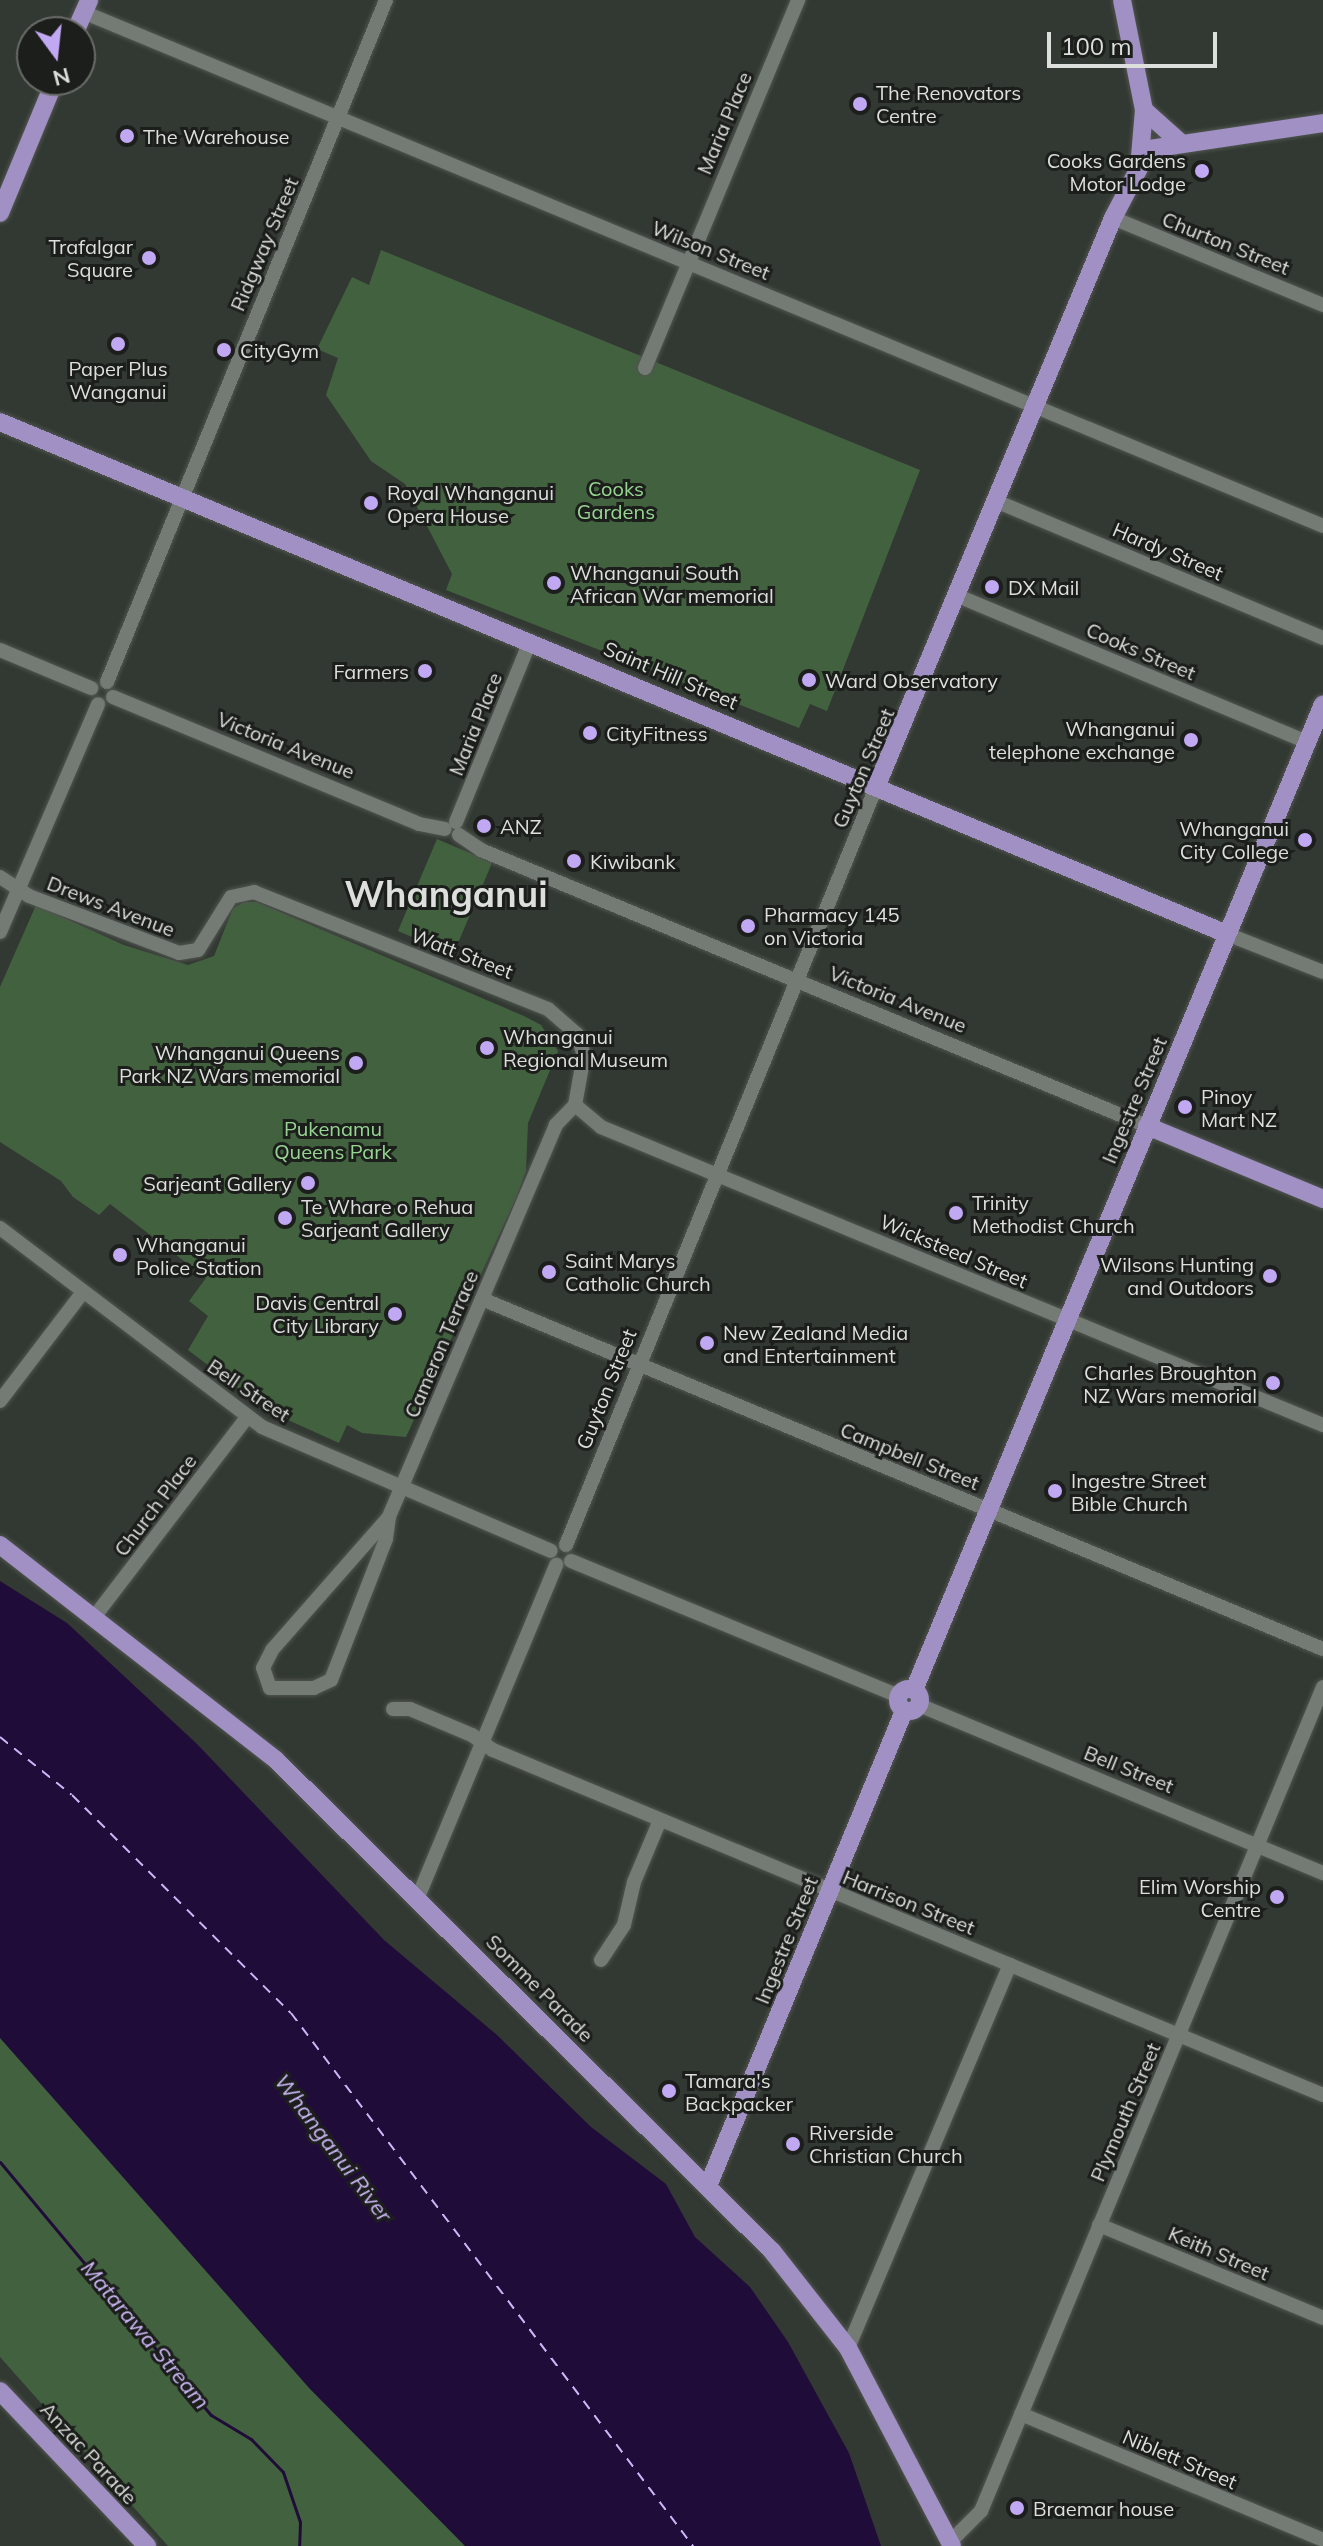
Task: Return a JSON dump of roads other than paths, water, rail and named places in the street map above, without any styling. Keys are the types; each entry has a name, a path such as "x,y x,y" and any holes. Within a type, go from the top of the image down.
{"main road":[{"name":"Guyton Street","path":"877,785 1143,150 1144,110 1122,0"},
{"path":"0,213 48,96"},
{"path":"1144,110 1182,144"},
{"path":"1143,150 1323,123"},
{"name":"Saint Hill Street","path":"0,422 877,785 1227,934"},
{"name":"Ingestre Street","path":"708,2186 1323,704"},
{"name":"Victoria Avenue","path":"1147,1126 1323,1199"},
{"name":"Somme Parade","path":"0,1545 237,1725 418,1897 708,2186 807,2290 848,2348 951,2544"},
{"name":"Anzac Parade","path":"0,2391 145,2546"}],"street":[{"name":"Ridgway Street","path":"107,682 386,0"},
{"name":"Maria Place","path":"645,368 798,0"},
{"name":"Wilson Street","path":"86,6 338,118 1323,526"},
{"name":"Churton Street","path":"1113,218 1323,305"},
{"name":"Hardy Street","path":"998,502 1323,638"},
{"name":"Cooks Street","path":"958,596 1307,742"},
{"name":"Maria Place","path":"453,829 530,642"},
{"path":"0,650 91,688 107,682 113,697 98,704 0,932"},
{"path":"91,688 98,704"},
{"name":"Victoria Avenue","path":"113,697 419,824 453,829 481,850 1147,1126"},
{"name":"Guyton Street","path":"566,1545 877,785"},
{"name":"Drews Avenue","path":"0,877 18,888 179,953 198,950 231,897"},
{"name":"Watt Street","path":"231,897 244,891 265,895 435,966 476,978 548,1009 580,1039"},
{"name":"Saint Hill Street","path":"1227,934 1323,972"},
{"name":"Cameron Terrace","path":"389,1517 556,1125 575,1105 584,1055 580,1039"},
{"name":"Wicksteed Street","path":"575,1105 590,1122 1323,1425"},
{"name":"Bell Street","path":"0,1228 247,1417 553,1558"},
{"path":"0,1401 83,1292"},
{"name":"Campbell Street","path":"482,1299 1323,1649"},
{"name":"Church Place","path":"95,1616 247,1417"},
{"path":"389,1517 346,1642 326,1684 278,1691 265,1681 263,1668 389,1517"},
{"path":"418,1897 483,1743 553,1558 566,1545 571,1561 553,1558"},
{"name":"Bell Street","path":"571,1561 1323,1873"},
{"name":"Plymouth Street","path":"951,2544 981,2511 1323,1687"},
{"name":"Harrison Street","path":"393,1709 410,1709 660,1820 1323,2095"},
{"path":"601,1960 624,1925 634,1882 660,1820"},
{"path":"848,2348 1010,1965"},
{"name":"Keith Street","path":"1099,2225 1323,2318"},
{"name":"Niblett Street","path":"1021,2414 1323,2540"}],"water":[{"name":"Whanganui River","path":"0,1581 67,1623 197,1744 384,1940 497,2035 591,2127 666,2184 695,2237 750,2287 788,2342 849,2453 881,2546 465,2546 310,2389 0,2038"}],"waterway":[{"name":"Matarawa Stream","path":"0,2162 211,2415 251,2439 283,2472 300,2522 299,2546"}],"place":[{"name":"The Renovators Centre","path":"860,104"},
{"name":"The Warehouse","path":"127,136"},
{"name":"Cooks Gardens Motor Lodge","path":"1202,171"},
{"name":"Trafalgar Square","path":"149,258"},
{"name":"Paper Plus Wanganui","path":"118,344"},
{"name":"CityGym","path":"224,350"},
{"name":"Royal Whanganui Opera House","path":"371,503"},
{"name":"Whanganui South African War memorial","path":"554,583"},
{"name":"DX Mail","path":"992,587"},
{"name":"Farmers","path":"425,671"},
{"name":"Ward Observatory","path":"809,680"},
{"name":"CityFitness","path":"590,733"},
{"name":"Whanganui telephone exchange","path":"1191,740"},
{"name":"ANZ","path":"484,826"},
{"name":"Whanganui City College","path":"1305,840"},
{"name":"Kiwibank","path":"574,861"},
{"name":"Pharmacy 145 on Victoria","path":"748,926"},
{"name":"Whanganui Regional Museum","path":"487,1048"},
{"name":"Whanganui Queens Park NZ Wars memorial","path":"356,1063"},
{"name":"Pinoy Mart NZ","path":"1185,1107"},
{"name":"Sarjeant Gallery","path":"308,1183"},
{"name":"Trinity Methodist Church","path":"956,1213"},
{"name":"Te Whare o Rehua Sarjeant Gallery","path":"285,1218"},
{"name":"Whanganui Police Station","path":"120,1255"},
{"name":"Saint Marys Catholic Church","path":"549,1272"},
{"name":"Wilsons Hunting and Outdoors","path":"1270,1276"},
{"name":"Davis Central City Library","path":"395,1314"},
{"name":"New Zealand Media and Entertainment","path":"707,1343"},
{"name":"Charles Broughton NZ Wars memorial","path":"1273,1383"},
{"name":"Ingestre Street Bible Church","path":"1055,1491"},
{"name":"Elim Worship Centre","path":"1277,1897"},
{"name":"Tamara's Backpacker","path":"669,2091"},
{"name":"Riverside Christian Church","path":"793,2144"},
{"name":"Braemar house","path":"1017,2508"}],"district":[{"name":"Whanganui","path":"446,894"}],"park label":[{"name":"Cooks Gardens","path":"616,500"},
{"name":"Pukenamu Queens Park","path":"333,1140"}]}
